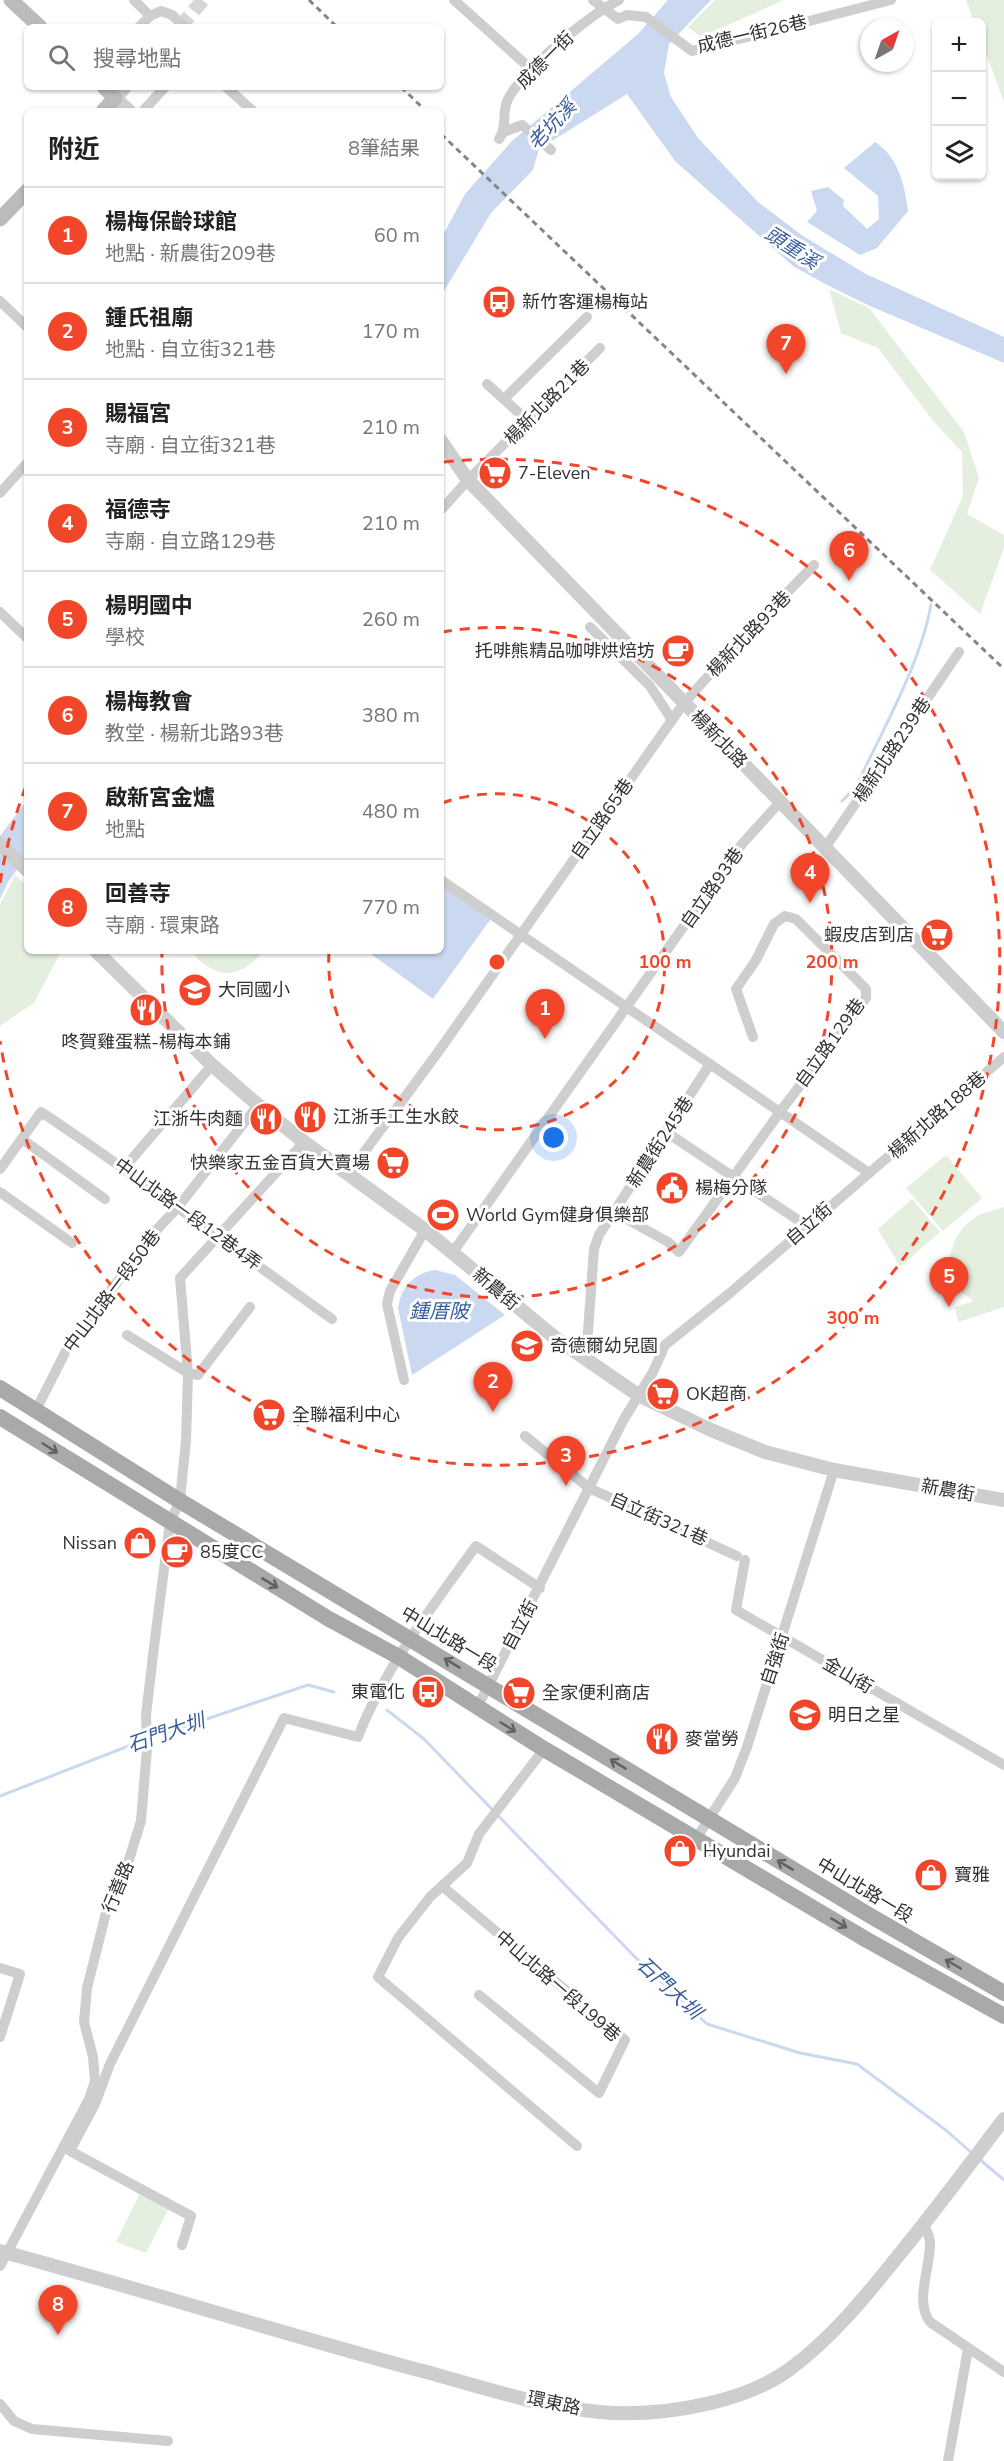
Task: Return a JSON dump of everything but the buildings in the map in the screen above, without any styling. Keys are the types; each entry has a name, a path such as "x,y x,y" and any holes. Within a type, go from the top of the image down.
{"main road":[{"path":"11,0 37,24"},
{"path":"106,108 120,92"},
{"path":"0,219 24,193"},
{"name":"中山北路一段","path":"0,1388 180,1501 410,1637 709,1820 1004,1993"},
{"path":"0,1417 329,1619 399,1658 544,1749 867,1940 1004,2016"}],"street":[{"path":"134,0 150,16"},
{"path":"453,0 532,70"},
{"path":"593,0 602,9"},
{"name":"成德一街","path":"551,150 522,125 501,136 504,109 509,97 532,70 560,43 602,9 619,0"},
{"name":"成德一街26巷","path":"602,9 618,19 627,15 646,17 692,51 891,0"},
{"path":"142,24 150,16 161,11 172,15 182,24"},
{"path":"145,108 162,90"},
{"path":"229,90 250,108"},
{"path":"120,92 128,108"},
{"path":"0,301 24,324"},
{"path":"504,398 587,317"},
{"name":"楊新北路21巷","path":"444,507 600,348"},
{"path":"487,384 528,421"},
{"name":"楊新北路","path":"444,445 468,480 1004,1032"},
{"path":"0,493 24,466"},
{"name":"楊新北路93巷","path":"684,703 814,565"},
{"path":"0,612 24,635"},
{"path":"590,627 650,686 672,720"},
{"name":"楊新北路239巷","path":"825,848 855,807 958,652"},
{"name":"自立路65巷","path":"348,1174 436,1055 684,703"},
{"name":"自立路93巷","path":"453,1252 541,1131 626,1006 742,844 780,801"},
{"path":"0,844 24,867"},
{"path":"444,882 869,1173"},
{"name":"自立路129巷","path":"753,1037 736,989 756,960 774,924 785,916 796,919 866,989 866,998 780,1112"},
{"name":"新農街","path":"99,954 212,1065 258,1105 304,1142 453,1252 554,1337 638,1395 756,1449 834,1470 1004,1500"},
{"name":"楊新北路188巷","path":"869,1173 1004,1057"},
{"name":"新農街245巷","path":"586,1359 594,1249 599,1235 710,1064"},
{"path":"124,1167 212,1065"},
{"name":"中山北路一段50巷","path":"36,1410 71,1341 149,1238 177,1207 258,1105"},
{"name":"中山北路一段12巷4弄","path":"22,1139 42,1112 124,1167 332,1319"},
{"path":"614,1212 668,1242 679,1252 780,1112"},
{"path":"666,1132 807,1227"},
{"path":"0,1169 22,1139 105,1199"},
{"path":"216,1236 304,1142"},
{"name":"自立街","path":"477,1708 665,1345 730,1293 869,1173"},
{"path":"0,1192 72,1243"},
{"path":"404,1380 387,1304 390,1291 424,1230"},
{"name":"行善路","path":"0,2266 4,2252 89,2098 95,2081 93,2057 84,2022 87,1988 109,1901 135,1845 141,1821 147,1749 145,1732 170,1522 180,1501 186,1440 188,1373 180,1278 216,1236"},
{"path":"127,1335 188,1373 198,1375 249,1307"},
{"name":"自立街321巷","path":"525,1436 589,1488 741,1558"},
{"name":"自強街","path":"696,1839 735,1778 747,1747 834,1470"},
{"path":"182,2245 191,2216 70,2151 95,2104 110,2064 284,1718 358,1737 366,1714 410,1637 476,1546 540,1588"},
{"name":"金山街","path":"741,1558 736,1610 1004,1765"},
{"path":"544,1749 479,1834 467,1863 430,1897 398,1938 378,1977 578,2146"},
{"name":"中山北路一段199巷","path":"442,1886 625,2040 599,2093 479,1995"},
{"path":"0,1968 20,1974 0,2037"},
{"name":"環東路","path":"4,2252 178,2300 342,2349 567,2409 617,2413 690,2408 753,2390 790,2369 825,2338 868,2294 1004,2119"},
{"path":"924,2224 930,2241 923,2303 925,2315 930,2322 1004,2372"},
{"path":"948,2461 968,2349"},
{"path":"0,2404 14,2421 32,2430 168,2441"}],"green space":[{"path":"715,0 784,0 701,37 688,27"},
{"path":"966,0 1004,0 1004,102 986,54 986,18 973,18"},
{"path":"829,289 869,308 964,432 979,478 967,514 1004,535 1004,548 980,614 930,570 963,496 962,452 934,422 878,348 841,333"},
{"path":"15,875 24,883 24,954 59,954 34,1003 0,1026 0,905"},
{"path":"195,954 261,954 246,967 233,973 218,972 198,959"},
{"path":"946,1155 982,1198 943,1231 906,1188"},
{"path":"912,1199 940,1232 900,1267 878,1229"},
{"path":"1004,1207 1004,1307 958,1322 955,1307 974,1301 960,1291 952,1277 950,1257 952,1247 962,1229 969,1222 977,1216"},
{"path":"141,2191 170,2206 146,2253 116,2242"}],"water":[{"path":"668,0 711,0 669,44 664,73 671,97 698,138 758,202 803,236 866,274 1004,337 1004,363 870,306 793,266 675,161 627,94 539,149 533,170 491,213 444,291 444,233 465,194 511,142 638,34"},
{"path":"875,142 895,163 905,192 908,211 877,248 860,255 807,222 817,211 811,191 828,187 844,200 843,206 867,229 879,219 878,196 844,168"},
{"path":"24,804 24,860 8,882 0,899 0,836"},
{"path":"444,879 495,913 433,999 371,954 444,954"},
{"name":"鍾厝陂","path":"435,1270 455,1275 505,1315 412,1375 398,1308 402,1294 410,1282 421,1274"}],"waterway":[{"path":"842,801 856,787 899,698 926,628 931,605"},
{"path":"802,885 823,860"},
{"name":"石門大圳","path":"150,1738 308,1685 334,1692"},
{"name":"石門大圳","path":"387,1710 424,1739 634,1956 707,2024 800,2053 857,2064 947,2131 973,2154"},
{"name":"石門大圳","path":"0,1796 144,1740"},
{"name":"石門大圳","path":"978,2158 1004,2180"}],"tunnel":[{"path":"183,24 203,0"}],"railway":[{"path":"309,0 334,24"},
{"path":"404,90 423,108"},
{"path":"444,137 1004,669"}],"place":[{"name":"新竹客運楊梅站","path":"499,302"},
{"name":"啟新宮金爐","path":"786,374"},
{"name":"7-Eleven","path":"495,473"},
{"name":"楊梅教會","path":"849,581"},
{"name":"托啡熊精品咖啡烘焙坊","path":"678,651"},
{"name":"福德寺","path":"810,903"},
{"name":"蝦皮店到店","path":"937,935"},
{"name":"大同國小","path":"195,990"},
{"name":"咚賀雞蛋糕-楊梅本鋪","path":"146,1010"},
{"name":"楊梅保齡球館","path":"545,1039"},
{"name":"江浙手工生水餃","path":"310,1117"},
{"name":"江浙牛肉麵","path":"266,1119"},
{"name":"快樂家五金百貨大賣場","path":"393,1163"},
{"name":"楊梅分隊","path":"672,1188"},
{"name":"World Gym健身俱樂部","path":"443,1215"},
{"name":"楊明國中","path":"949,1307"},
{"name":"奇德爾幼兒園","path":"527,1346"},
{"name":"OK超商","path":"663,1394"},
{"name":"鍾氏祖廟","path":"493,1412"},
{"name":"全聯福利中心","path":"269,1415"},
{"name":"賜福宮","path":"566,1486"},
{"name":"Nissan","path":"140,1543"},
{"name":"85度CC","path":"177,1552"},
{"name":"東電化","path":"428,1692"},
{"name":"全家便利商店","path":"519,1693"},
{"name":"明日之星","path":"805,1715"},
{"name":"麥當勞","path":"662,1739"},
{"name":"Hyundai","path":"680,1851"},
{"name":"寶雅","path":"931,1875"},
{"name":"回善寺","path":"58,2335"}],"water label":[{"name":"老坑溪","path":"552,125"},
{"name":"頭重溪","path":"792,248"}]}
